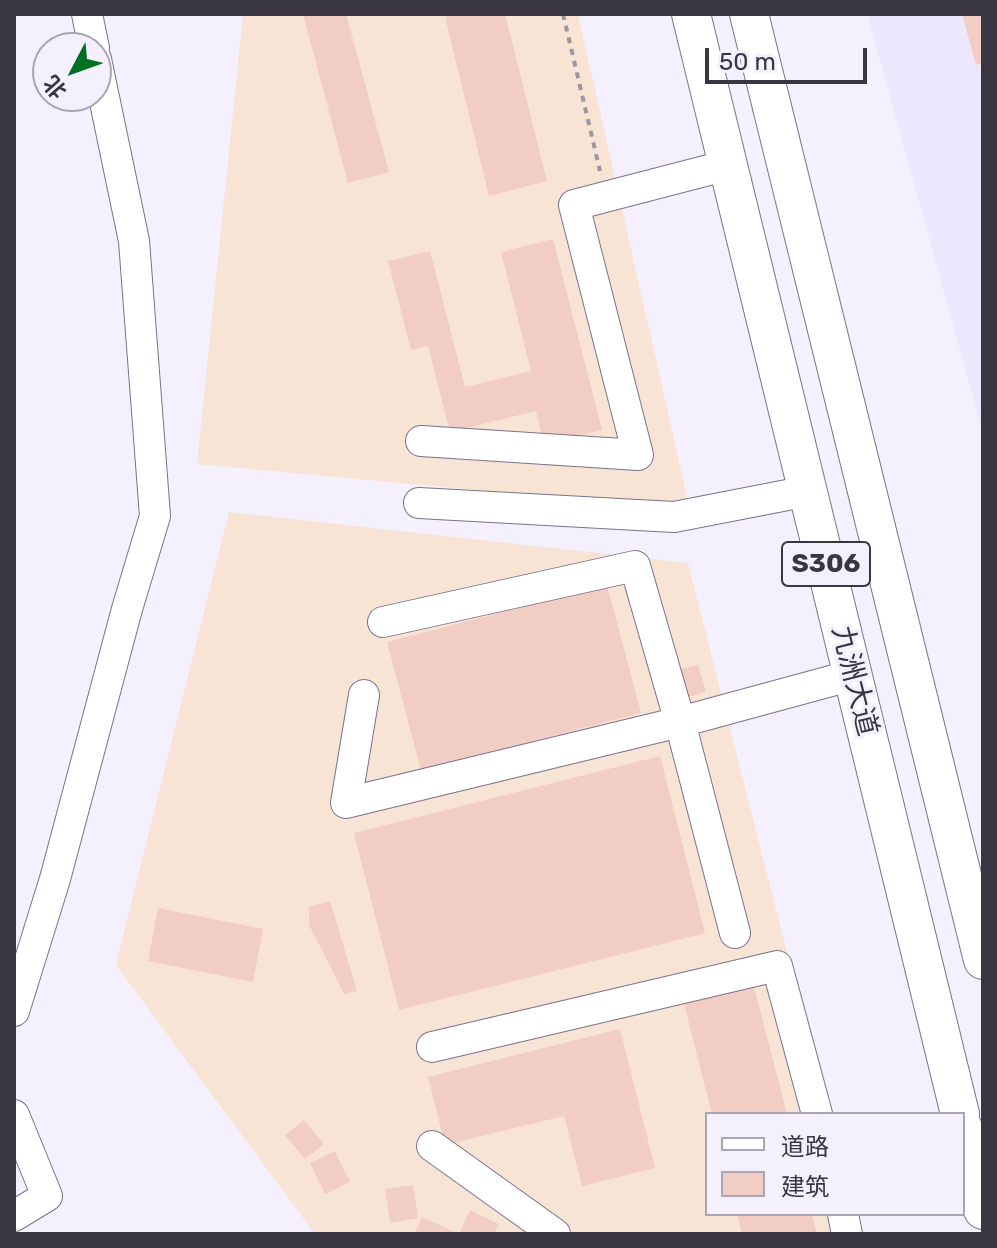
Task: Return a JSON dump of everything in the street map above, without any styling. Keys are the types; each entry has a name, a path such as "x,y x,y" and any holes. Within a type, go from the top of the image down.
{"main road":[{"name":"九洲大道","path":"691,14 960,1112"},
{"name":"九洲大道","path":"749,14 976,902 983,960"},
{"path":"965,1136 983,1210"}],"street":[{"path":"14,1011 55,879 155,516 134,241 107,112"},
{"path":"421,441 638,455 574,205 728,165"},
{"path":"419,503 674,517 808,491"},
{"path":"383,622 635,566 680,722 735,933"},
{"path":"364,695 346,803 680,722 853,675"},
{"path":"432,1047 777,966 816,1112"},
{"path":"14,1115 47,1196 14,1216"},
{"path":"432,1146 555,1234"}],"path":[{"path":"563,14 607,197"}],"shaded area":[{"path":"243,14 578,14 690,510 197,464"},
{"path":"867,14 983,14 983,433"},
{"path":"229,512 688,563 827,1112 705,1112 705,1216 854,1216 858,1234 315,1234 116,965"}],"building":[{"path":"303,14 346,14 389,172 348,183"},
{"path":"455,14 505,14 547,181 489,196 445,17"},
{"path":"962,14 983,14 983,63 976,65"},
{"path":"553,239 602,430 544,444 536,411 450,432 428,346 411,350 388,261 430,251 465,387 531,371 501,252"},
{"path":"607,585 641,713 421,770 387,642"},
{"path":"698,665 706,692 688,697 680,669"},
{"path":"660,756 705,933 399,1010 354,833"},
{"path":"330,901 357,991 344,994 309,925 309,907"},
{"path":"158,908 263,929 253,982 148,961"},
{"path":"754,987 786,1112 711,1112 684,1004"},
{"path":"620,1029 655,1168 582,1186 564,1116 445,1145 428,1077"},
{"path":"304,1120 324,1144 305,1159 285,1135"},
{"path":"335,1151 350,1182 325,1194 310,1163"},
{"path":"413,1185 418,1218 390,1223 385,1189"},
{"path":"470,1210 499,1224 494,1234 459,1234"},
{"path":"738,1216 812,1216 817,1234 742,1234"},
{"path":"422,1217 459,1234 414,1234"}]}
